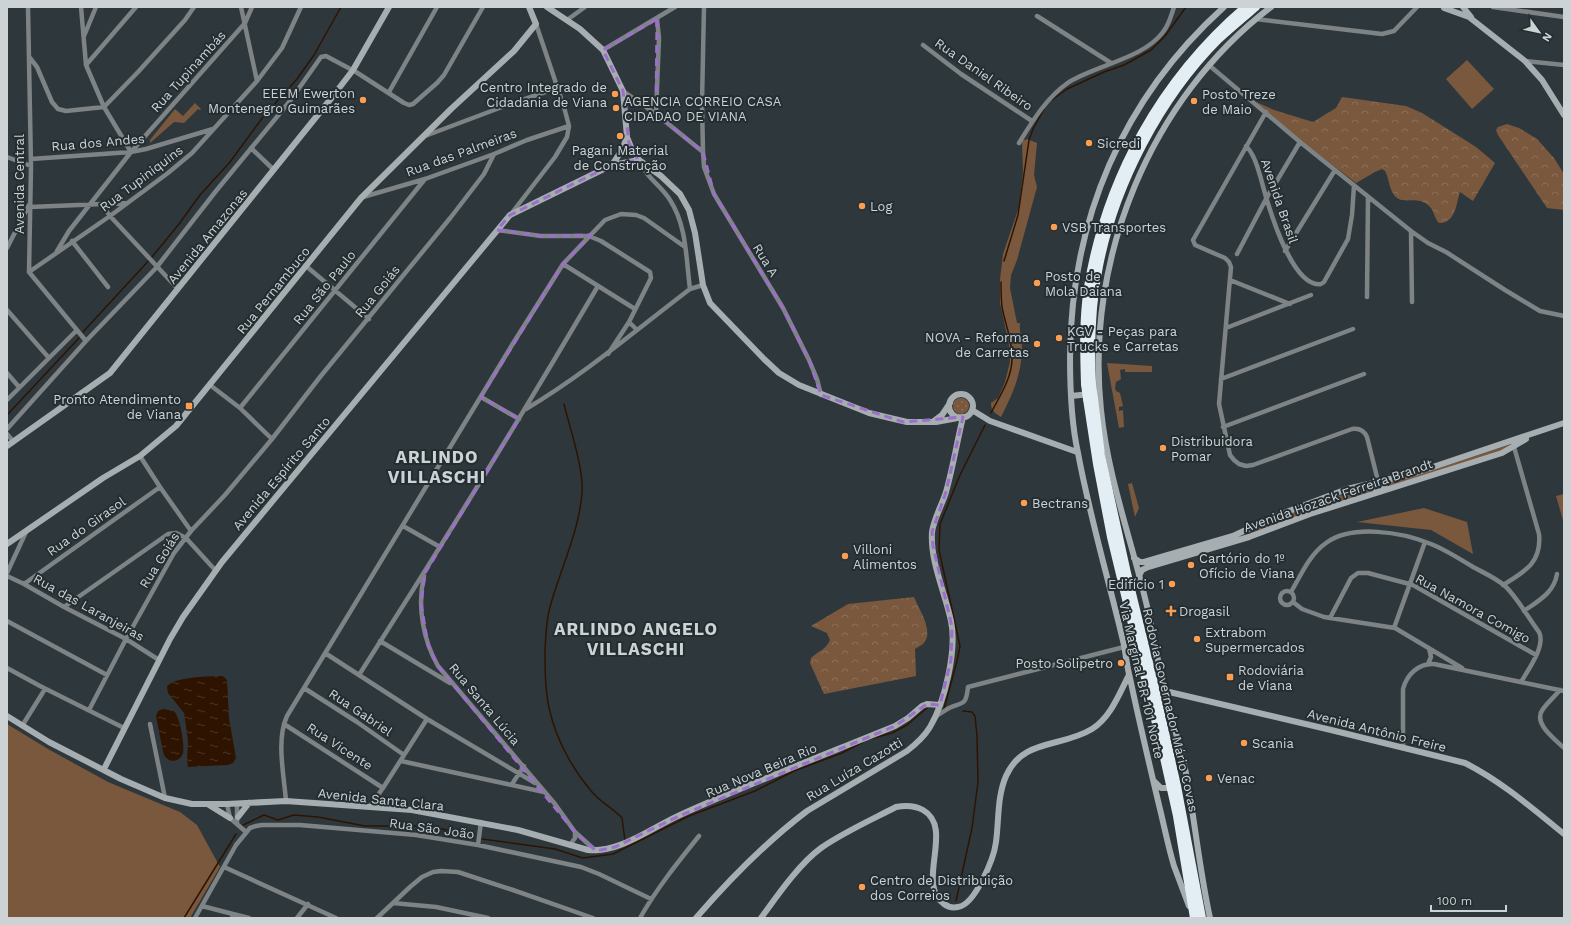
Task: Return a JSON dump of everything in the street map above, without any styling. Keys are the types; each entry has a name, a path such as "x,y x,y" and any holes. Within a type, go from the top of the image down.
{"highway":[{"name":"Rodovia Governador Mário Covas","path":"1202,918 1178,786 1101,455 1093,396 1089,384 1084,350 1088,287 1104,220 1121,174 1143,131 1174,82 1194,56 1245,7"},
{"name":"Rodovia Governador Mário Covas","path":"1089,384 1091,331 1098,266 1104,242 1125,182 1142,145 1179,87 1219,40 1256,7"},
{"name":"Rodovia Governador Mário Covas","path":"1093,396 1097,464 1111,537 1148,685 1177,816 1194,918"}],"street":[{"name":"Avenida Central","path":"28,7 31,158 29,272"},
{"path":"81,7 86,65 104,107 131,152"},
{"path":"83,38 96,7"},
{"path":"86,65 136,7"},
{"path":"30,58 37,67 52,102 58,108 66,111 104,107 185,20 194,7"},
{"path":"241,7 258,81"},
{"name":"Rua Tupinambás","path":"56,252 69,231 131,152 245,23 252,7"},
{"name":"Rua Tupiniquins","path":"29,272 110,216 184,161 258,81 282,48 301,7"},
{"name":"Avenida Amazonas","path":"7,446 110,373 303,135 353,70 389,7"},
{"path":"389,92 437,7"},
{"path":"7,429 155,266 290,101 321,57 326,56 353,70 409,105 418,101 437,84 444,75 483,7"},
{"path":"529,7 536,24 569,126"},
{"path":"547,7 587,35 603,50 617,77 624,98 627,137 631,147 646,174 669,197 677,211 683,229 690,289"},
{"path":"567,20 585,7"},
{"path":"603,50 675,7"},
{"name":"Rua A","path":"704,7 702,103 702,152 704,167 714,194 782,308 809,360 817,379 821,394"},
{"path":"1019,143 1032,121 1060,89 1079,77 1139,51 1159,37 1167,26 1174,7"},
{"path":"1210,918 1186,776 1165,692 1139,576 1110,469 1101,411 1093,396 1104,290 1114,245 1139,176 1166,124 1188,93 1224,50 1256,19 1271,7"},
{"path":"1256,19 1382,34 1394,31 1417,7"},
{"path":"1445,7 1477,22"},
{"path":"1463,7 1477,22 1526,61 1542,80 1564,115"},
{"path":"1493,7 1564,17"},
{"name":"Via Marginal BR-101 Norte","path":"1194,918 1172,859 1129,675 1124,647 1077,452 1070,396 1070,334 1076,278 1083,237 1095,198 1107,169 1123,137 1161,75 1182,48 1223,8"},
{"path":"1037,16 1111,63"},
{"path":"656,114 657,19"},
{"name":"Rua Pernambuco","path":"7,544 103,478 140,456 176,426 361,198 492,70 514,51 536,24"},
{"name":"Rua Daniel Ribeiro","path":"923,45 961,74 1032,121"},
{"path":"1526,61 1564,64"},
{"path":"1210,66 1300,142 1411,232 1446,252 1540,311 1564,316"},
{"path":"423,137 502,106 557,88"},
{"path":"622,91 656,114 702,152"},
{"path":"1266,112 1193,239 1195,245 1227,260 1231,267 1219,404 1228,452 1231,458 1239,464 1250,466 1352,428 1359,429 1365,433 1367,437 1378,481 1383,482 1385,485 1382,491"},
{"name":"Rua das Palmeiras","path":"361,198 425,179 494,154 527,140 569,126"},
{"name":"Avenida Espírito Santo","path":"104,769 159,660 183,617 216,570 510,215 562,148 567,137 569,126"},
{"name":"Rua dos Andes","path":"31,158 131,152 150,148 213,129"},
{"path":"145,136 144,144 150,148"},
{"path":"612,165 622,150 627,137"},
{"path":"1237,254 1266,199 1300,142"},
{"name":"Avenida Brasil","path":"1246,146 1254,157 1266,199 1285,251 1303,276 1315,284 1321,284 1342,252 1348,239 1352,215 1354,186"},
{"path":"251,148 274,170"},
{"name":"Rua Goiás","path":"89,710 126,639 174,553 191,531 225,495 272,439 320,377 369,319 484,174 494,154"},
{"path":"7,157 31,166"},
{"path":"639,160 675,189 689,210 695,233 702,285 706,296 713,307 772,367 788,379 821,394 862,410 903,422 932,422 963,417 968,415 972,410 972,400 964,394 955,396 942,415 932,422"},
{"name":"Avenida Espírito Santo","path":"510,215 612,165 639,160"},
{"path":"1285,251 1335,170"},
{"name":"Rua São Paulo","path":"240,408 425,179"},
{"path":"1367,297 1368,197"},
{"path":"7,248 30,201"},
{"path":"30,207 127,203"},
{"path":"101,204 110,216 178,290"},
{"path":"286,801 282,746 284,724 325,653 512,345 563,264 605,220 628,213 644,218 685,247"},
{"path":"497,230 541,236 589,236 601,241 650,272 651,278 628,322 608,354"},
{"path":"1411,232 1412,302"},
{"path":"72,241 108,287"},
{"path":"563,264 635,309"},
{"path":"306,266 369,319"},
{"path":"29,272 86,342"},
{"path":"1230,280 1290,304"},
{"path":"524,410 557,391 608,354 690,289 702,285"},
{"path":"359,675 425,573 598,286"},
{"path":"1226,328 1311,295"},
{"path":"7,310 49,358"},
{"path":"628,322 637,330"},
{"path":"1221,379 1353,329"},
{"path":"7,400 76,331"},
{"path":"7,373 19,387"},
{"path":"1223,427 1364,374"},
{"path":"210,386 240,408 272,439"},
{"path":"1070,396 1093,396"},
{"path":"481,397 519,419"},
{"path":"950,403 950,410 954,415 963,417"},
{"path":"972,410 990,421 1077,452"},
{"name":"Rua Luíza Cazotti","path":"696,918 716,895 792,822 807,811 907,751 924,734 935,717 940,705 951,660 952,632 951,619 941,587 932,546 932,532 946,492 963,417"},
{"name":"Avenida Hozack Ferreira Brandt","path":"1134,558 1140,562 1144,562 1233,536 1266,520 1318,499 1378,481 1412,474 1564,424"},
{"name":"Avenida Hozack Ferreira Brandt","path":"1139,576 1142,570 1148,567 1249,537 1310,514 1502,453 1544,431"},
{"path":"7,434 13,441"},
{"path":"1504,585 1525,572 1532,565 1539,543 1539,534 1514,447"},
{"path":"140,456 191,531"},
{"name":"Rua do Girasol","path":"24,584 160,487"},
{"path":"403,526 440,547"},
{"path":"7,574 26,530"},
{"path":"1291,592 1312,556 1326,543 1338,536 1350,532 1364,531 1401,536 1425,542 1442,549 1504,585 1541,635 1540,648 1521,682"},
{"path":"64,607 168,534 176,533 186,538 216,570"},
{"path":"1213,548 1216,541"},
{"path":"1394,628 1425,542"},
{"name":"Rua Santa Lúcia","path":"425,573 422,584 421,604 428,645 438,666 524,766 555,804 575,832 596,851"},
{"name":"Rua Namora Comigo","path":"1330,618 1349,581 1358,573 1368,573 1410,584 1424,590 1536,655"},
{"name":"Rua das Laranjeiras","path":"7,574 64,607 126,639 159,660"},
{"path":"1524,611 1549,592 1554,585 1557,574"},
{"path":"1287,591 1291,592 1294,597 1293,602 1289,606 1285,606 1280,600 1282,593 1287,591"},
{"path":"1293,602 1306,610 1330,618 1394,628 1466,671"},
{"path":"7,621 107,675"},
{"path":"380,641 455,686"},
{"path":"935,717 949,708 960,706 966,699 968,687 1124,647"},
{"path":"1428,664 1431,656 1429,648"},
{"path":"325,653 427,719 538,785"},
{"path":"1403,747 1403,693 1405,684 1409,676 1415,670 1428,664 1562,691"},
{"path":"7,668 45,689 124,728"},
{"path":"761,918 806,861 822,847 896,807 902,806 917,807 933,818 936,829 933,874 936,894 940,901 949,907 960,907 964,905 976,891 993,854 996,841 1001,790 1011,766 1017,758 1030,749 1082,734 1100,723 1109,712 1129,675"},
{"name":"Rua Gabriel","path":"304,688 357,722 404,755"},
{"path":"22,726 45,689"},
{"path":"1562,691 1543,709 1540,718 1543,726 1564,748"},
{"name":"Avenida Antônio Freire","path":"1165,692 1455,760 1477,769 1516,795 1564,834"},
{"name":"Rua Nova Beira Rio","path":"588,850 596,851 615,846 679,816 895,726 927,704 940,705"},
{"name":"Avenida Santa Clara","path":"7,716 49,742 121,779 165,798 192,804 237,804 286,801 412,810 518,830 588,850"},
{"path":"370,806 401,761 427,719"},
{"path":"150,724 165,798"},
{"name":"Rua Vicente","path":"284,724 383,788"},
{"path":"401,761 544,792"},
{"path":"512,784 524,766"},
{"path":"1178,786 1186,776"},
{"path":"1153,780 1161,788 1169,788"},
{"path":"238,817 249,803"},
{"path":"195,918 236,845 246,832 230,818 208,804"},
{"path":"227,804 230,818"},
{"path":"237,804 237,824"},
{"path":"478,845 481,822"},
{"name":"Rua São João","path":"246,832 256,826 300,824 416,835 478,845 581,867 651,899"},
{"path":"570,845 575,838 575,832"},
{"path":"640,918 674,866 699,836"},
{"path":"224,867 336,918"},
{"path":"377,918 422,877 433,872 449,871 513,890 593,918"},
{"path":"393,903 436,907 488,918"},
{"path":"297,918 308,904"},
{"path":"202,906 232,916 249,918"},
{"path":"464,918 465,912"}],"highlighted area":[{"path":"657,19 656,114 703,152 714,194 783,308 809,360 821,395 903,422 963,417 946,492 932,532 933,546 952,627 951,660 940,705 927,704 895,726 679,816 615,847 596,851 575,832 438,666 428,645 421,604 425,573 519,419 481,397 563,264 591,235 541,236 497,230 510,215 612,165 638,160 629,143 623,91 603,50"}],"green space":[{"path":"1467,60 1494,89 1472,109 1446,79"},
{"path":"1342,97 1406,106 1422,113 1476,147 1495,163 1473,201 1460,192 1452,216 1449,220 1439,223 1432,209 1423,202 1401,200 1397,198 1392,192 1385,171 1382,169 1356,183 1287,130 1256,102 1274,110 1313,122 1336,108"},
{"path":"195,103 201,109 200,110 198,109 184,123 174,122 150,143 150,140 175,109 183,116"},
{"path":"1507,124 1519,128 1537,139 1554,158 1564,174 1564,210 1547,208 1498,135 1496,130 1498,127"},
{"path":"1027,139 1037,143 1034,175 1037,187 1017,260 1011,275 1010,288 1017,323 1020,323 1022,358 1016,384 1001,417 995,413 991,406 991,403 998,398 1005,382 1010,362 1009,344 1000,303 1000,280 1003,254 1019,207 1023,172 1022,141"},
{"path":"1107,363 1152,366 1152,372 1125,372 1125,369 1120,370 1121,379 1116,382 1115,388 1116,391 1120,393 1123,406 1119,407 1119,411 1123,410 1124,427 1119,428"},
{"path":"961,398 967,400 969,406 967,412 961,414 955,412 953,406 955,400"},
{"path":"1512,444 1503,450 1389,487 1390,482 1417,475"},
{"path":"1132,483 1139,508 1135,517 1128,484"},
{"path":"1369,486 1372,491 1311,511 1309,506"},
{"path":"1564,494 1564,524 1556,496"},
{"path":"1307,507 1309,512 1249,534 1268,522"},
{"path":"1424,508 1467,522 1473,554 1431,530 1357,522"},
{"path":"914,597 927,627 926,639 923,644 915,649 916,676 824,694 810,663 811,658 824,648 830,640 827,633 811,626 848,604"},
{"path":"7,724 48,749 108,782 180,812 197,825 220,867 190,918 7,918"}],"water":[{"path":"223,676 227,680 229,718 236,758 233,763 228,765 188,767 188,741 184,713 168,693 167,687 175,681 181,679"},
{"path":"163,709 174,711 182,731 183,753 181,757 175,761 166,758 163,752 156,716 158,711"}],"waterway":[{"path":"83,332 152,257 200,195 230,162 263,117 297,79 314,55 341,7"},
{"path":"1052,100 1067,89 1104,72 1124,65 1151,50 1165,36 1186,7"},
{"path":"1004,261 1018,215 1029,140 1044,109"},
{"path":"991,413 1010,373 1012,359 1010,339 1002,307 1001,282"},
{"path":"7,415 79,338"},
{"path":"564,404 579,461 582,493 577,522 554,593 546,628 545,673 547,697 553,723 566,755 592,792 622,818 625,841"},
{"path":"944,709 960,646 939,550 940,524 960,475 985,425"},
{"path":"870,739 892,733 907,725 927,708"},
{"path":"956,901 972,828 978,782 975,716 972,712 963,711"},
{"path":"482,839 555,849 583,858 613,854 689,816 755,791 794,771 842,753 863,742"},
{"path":"243,825 264,815 278,820 294,815 318,817 365,826 431,826 473,837"},
{"path":"184,918 236,834"}],"place":[{"name":"Centro Integrado de Cidadania de Viana","path":"615,94"},
{"name":"EEEM Ewerton Montenegro Guimarães","path":"363,100"},
{"name":"Posto Treze de Maio","path":"1194,101"},
{"name":"AGENCIA CORREIO CASA CIDADAO DE VIANA","path":"616,108"},
{"name":"Pagani Material de Construção","path":"620,136"},
{"name":"Sicredi","path":"1089,143"},
{"name":"Log","path":"862,206"},
{"name":"VSB Transportes","path":"1054,227"},
{"name":"Posto de Mola Daiana","path":"1037,283"},
{"name":"KGV - Peças para Trucks e Carretas","path":"1059,338"},
{"name":"NOVA - Reforma de Carretas","path":"1037,344"},
{"name":"Pronto Atendimento de Viana","path":"189,406"},
{"name":"Distribuidora Pomar","path":"1163,448"},
{"name":"Bectrans","path":"1024,503"},
{"name":"Villoni Alimentos","path":"845,556"},
{"name":"Cartório do 1º Ofício de Viana","path":"1191,565"},
{"name":"Edifício 1","path":"1172,584"},
{"name":"Drogasil","path":"1171,611"},
{"name":"Extrabom Supermercados","path":"1197,639"},
{"name":"Posto Solipetro","path":"1121,663"},
{"name":"Rodoviária de Viana","path":"1230,677"},
{"name":"Scania","path":"1244,743"},
{"name":"Venac","path":"1209,778"},
{"name":"Centro de Distribuição dos Correios","path":"862,887"}],"district":[{"name":"ARLINDO VILLASCHI","path":"437,467"},
{"name":"ARLINDO ANGELO VILLASCHI","path":"636,639"}]}
